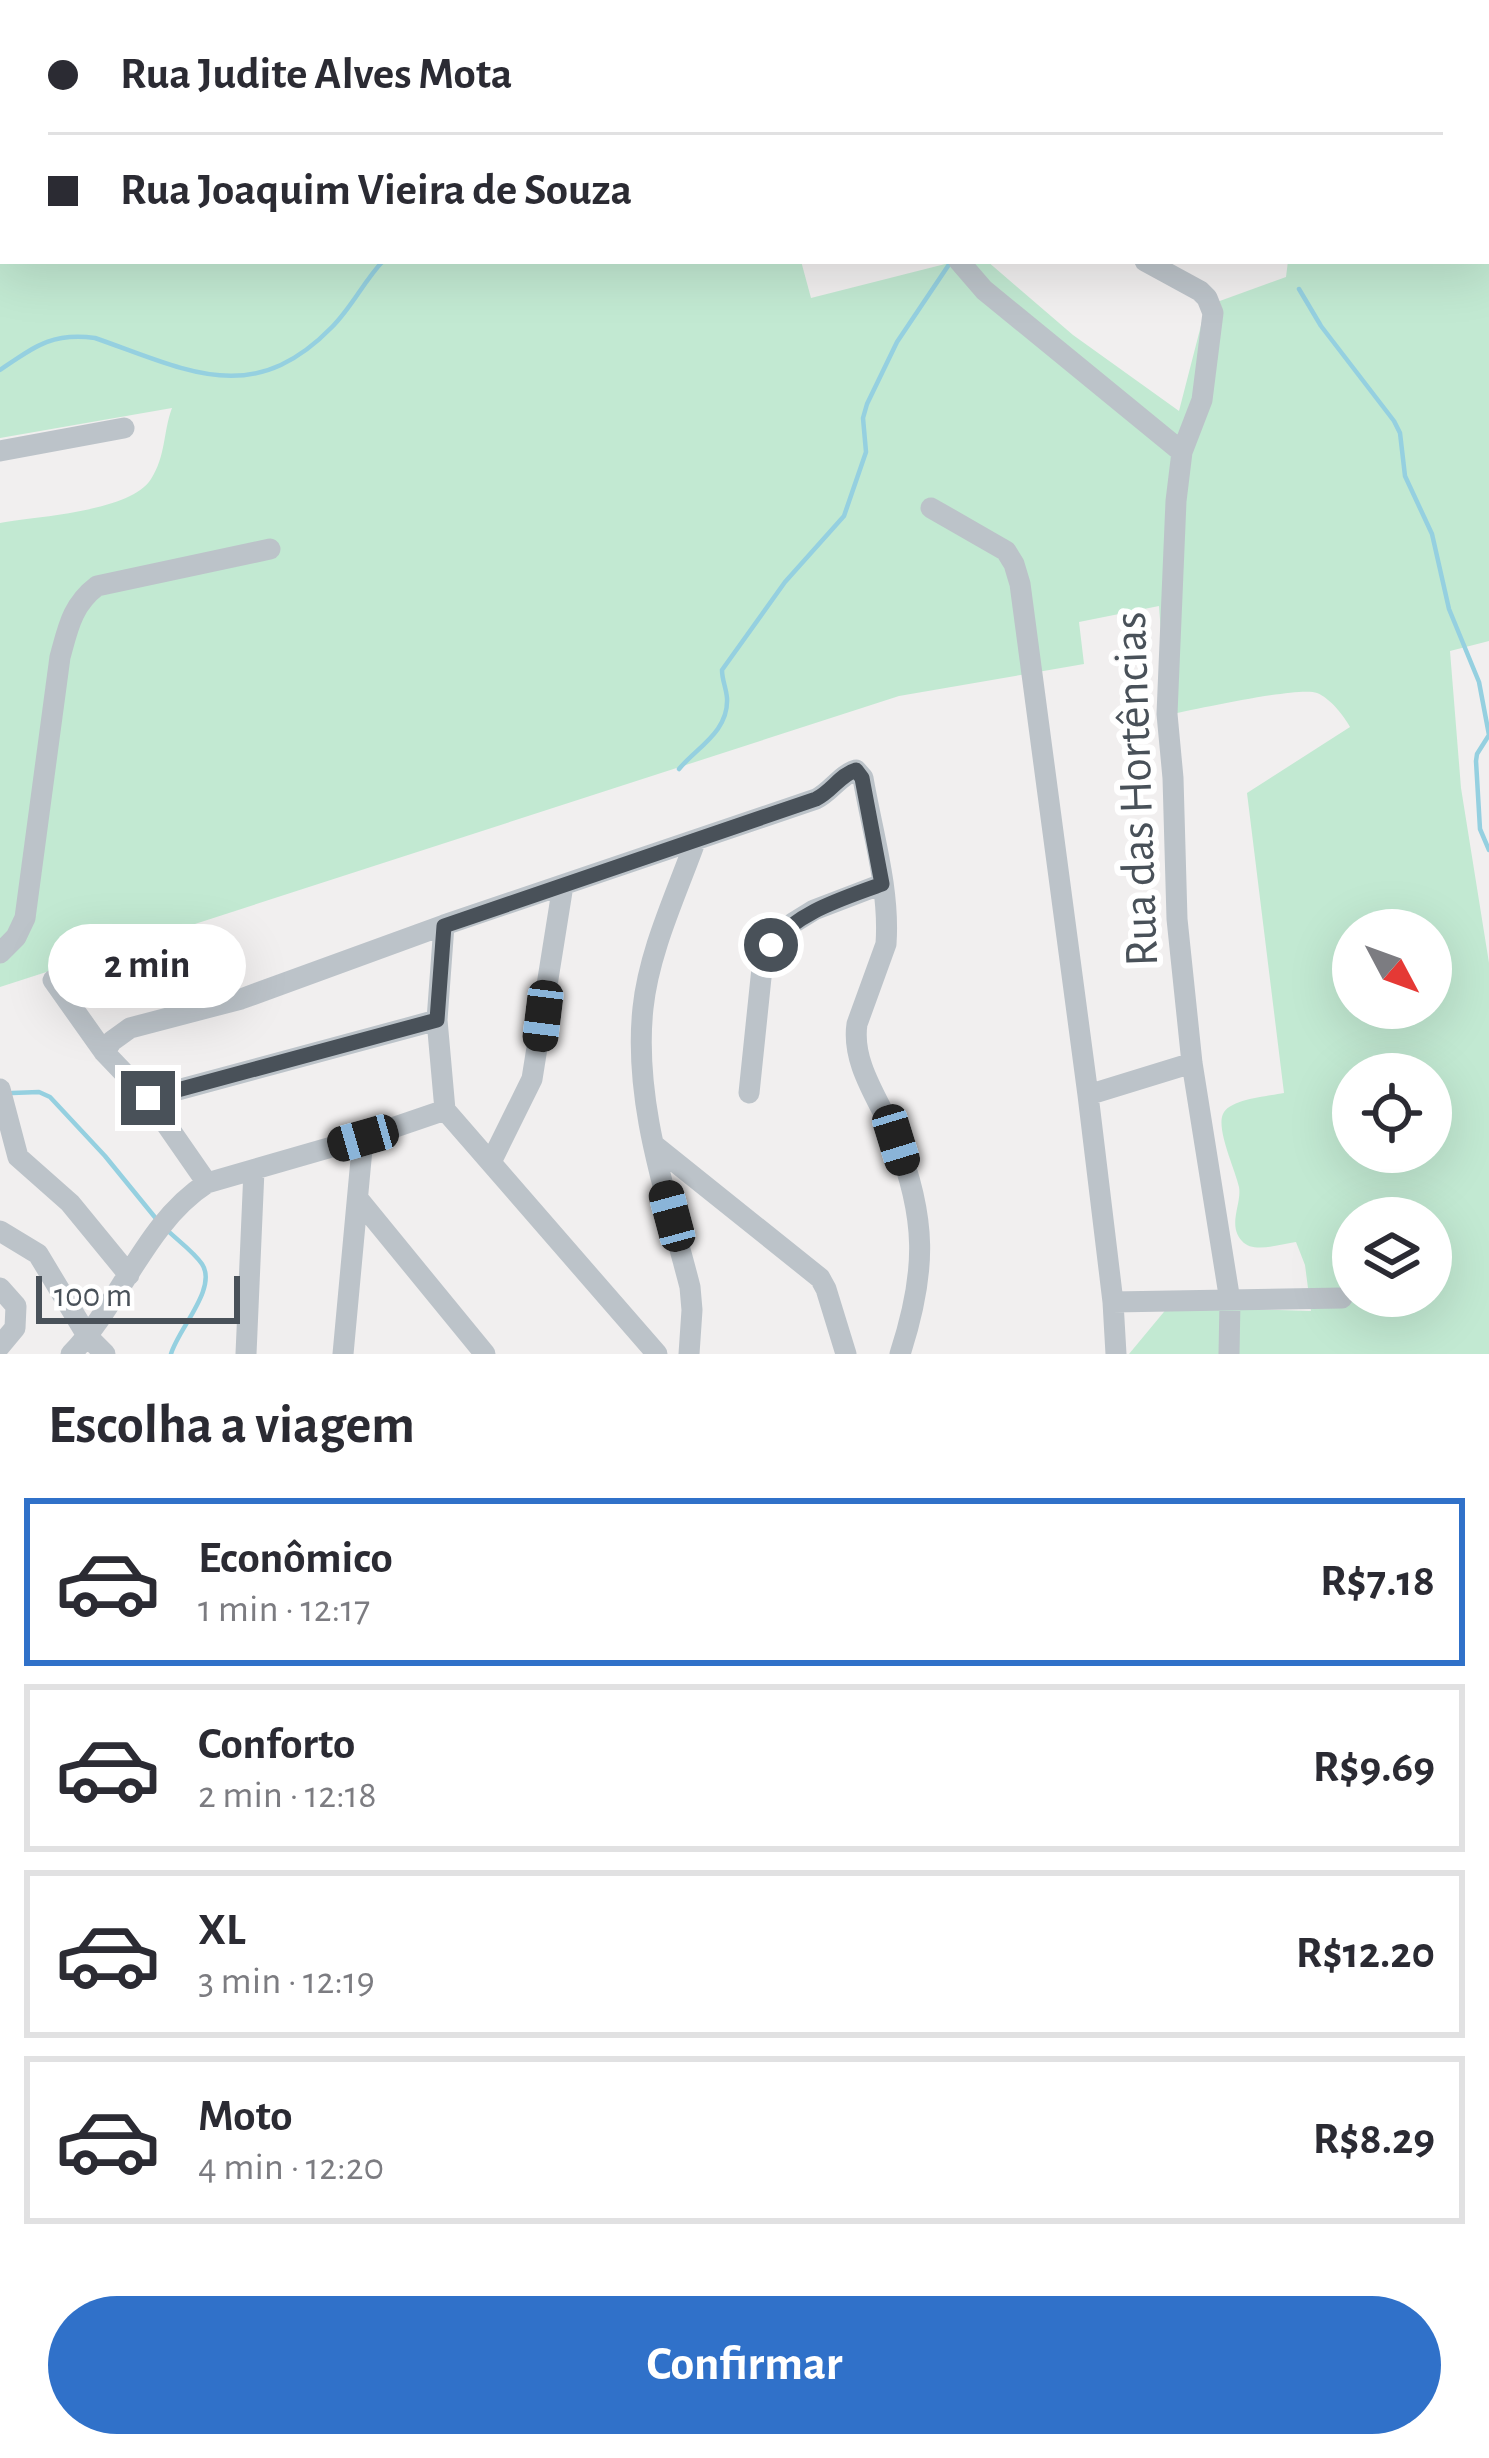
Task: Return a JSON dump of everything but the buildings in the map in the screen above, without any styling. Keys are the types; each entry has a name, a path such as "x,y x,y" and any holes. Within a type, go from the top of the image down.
{"street":[{"path":"962,264 984,290 1182,452"},
{"name":"Rua das Hortências","path":"1150,264 1200,291 1213,313 1202,400 1182,452 1176,502 1167,714 1177,920 1192,1063 1230,1301 1229,1354"},
{"path":"0,451 124,428"},
{"path":"932,508 1006,551 1019,584 1088,1095 1116,1354"},
{"path":"0,953 16,937 25,918 60,657 83,597 97,586 270,549"},
{"path":"104,1052 130,1028 241,999 695,842 816,799 851,771 860,773 882,884 886,944 855,1037 896,1140 921,1232 918,1280 900,1354"},
{"path":"689,1354 690,1287 653,1144 640,1054 643,1004 654,959 695,842"},
{"path":"749,1093 762,968 771,945 814,910 882,884"},
{"path":"491,1162 532,1079 563,885"},
{"path":"444,926 437,1020 445,1110 657,1354"},
{"path":"53,980 104,1052 148,1098 207,1183"},
{"path":"148,1098 437,1020"},
{"path":"1088,1095 1192,1063"},
{"path":"1,1093 9,1157 70,1203 129,1274"},
{"path":"71,1354 88,1337 187,1196 207,1183 445,1110"},
{"path":"343,1354 363,1138"},
{"path":"653,1144 820,1278 846,1354"},
{"path":"246,1354 254,1170"},
{"path":"359,1200 485,1354"},
{"path":"0,1232 38,1254 88,1337 106,1354"},
{"path":"0,1288 16,1306 15,1328 0,1346"},
{"path":"1113,1302 1332,1298"},
{"path":"62,1354 67,1301"}],"green space":[{"path":"0,264 802,264 811,298 945,264 990,264 1073,335 1179,411 1206,306 1286,277 1288,264 1489,264 1489,641 1450,651 1461,788 1489,963 1489,1354 1129,1354 1168,1307 1311,1311 1305,1265 1296,1242 1253,1247 1238,1235 1239,1187 1222,1121 1233,1105 1284,1093 1247,793 1350,727 1322,695 1306,692 1167,715 1159,606 1079,622 1084,664 899,696 0,987 0,523 124,499 151,479 172,408 0,438"}],"waterway":[{"path":"0,370 44,343 67,337 95,338 218,375 274,368 303,352 332,327 381,264"},
{"path":"679,769 723,720 727,698 722,670 785,582 844,516 866,452 863,418 867,404 897,342 949,264"},
{"path":"1299,289 1400,433 1405,476 1432,534 1449,609 1479,682 1489,735 1476,761 1480,829 1489,850"},
{"path":"12,1093 39,1092 50,1097 158,1221"},
{"path":"166,1229 198,1259 206,1274 201,1296 171,1354"}],"route":[{"path":"148,1098 437,1020 444,926 816,799 856,770 862,778 882,884 814,910 771,945"}]}
